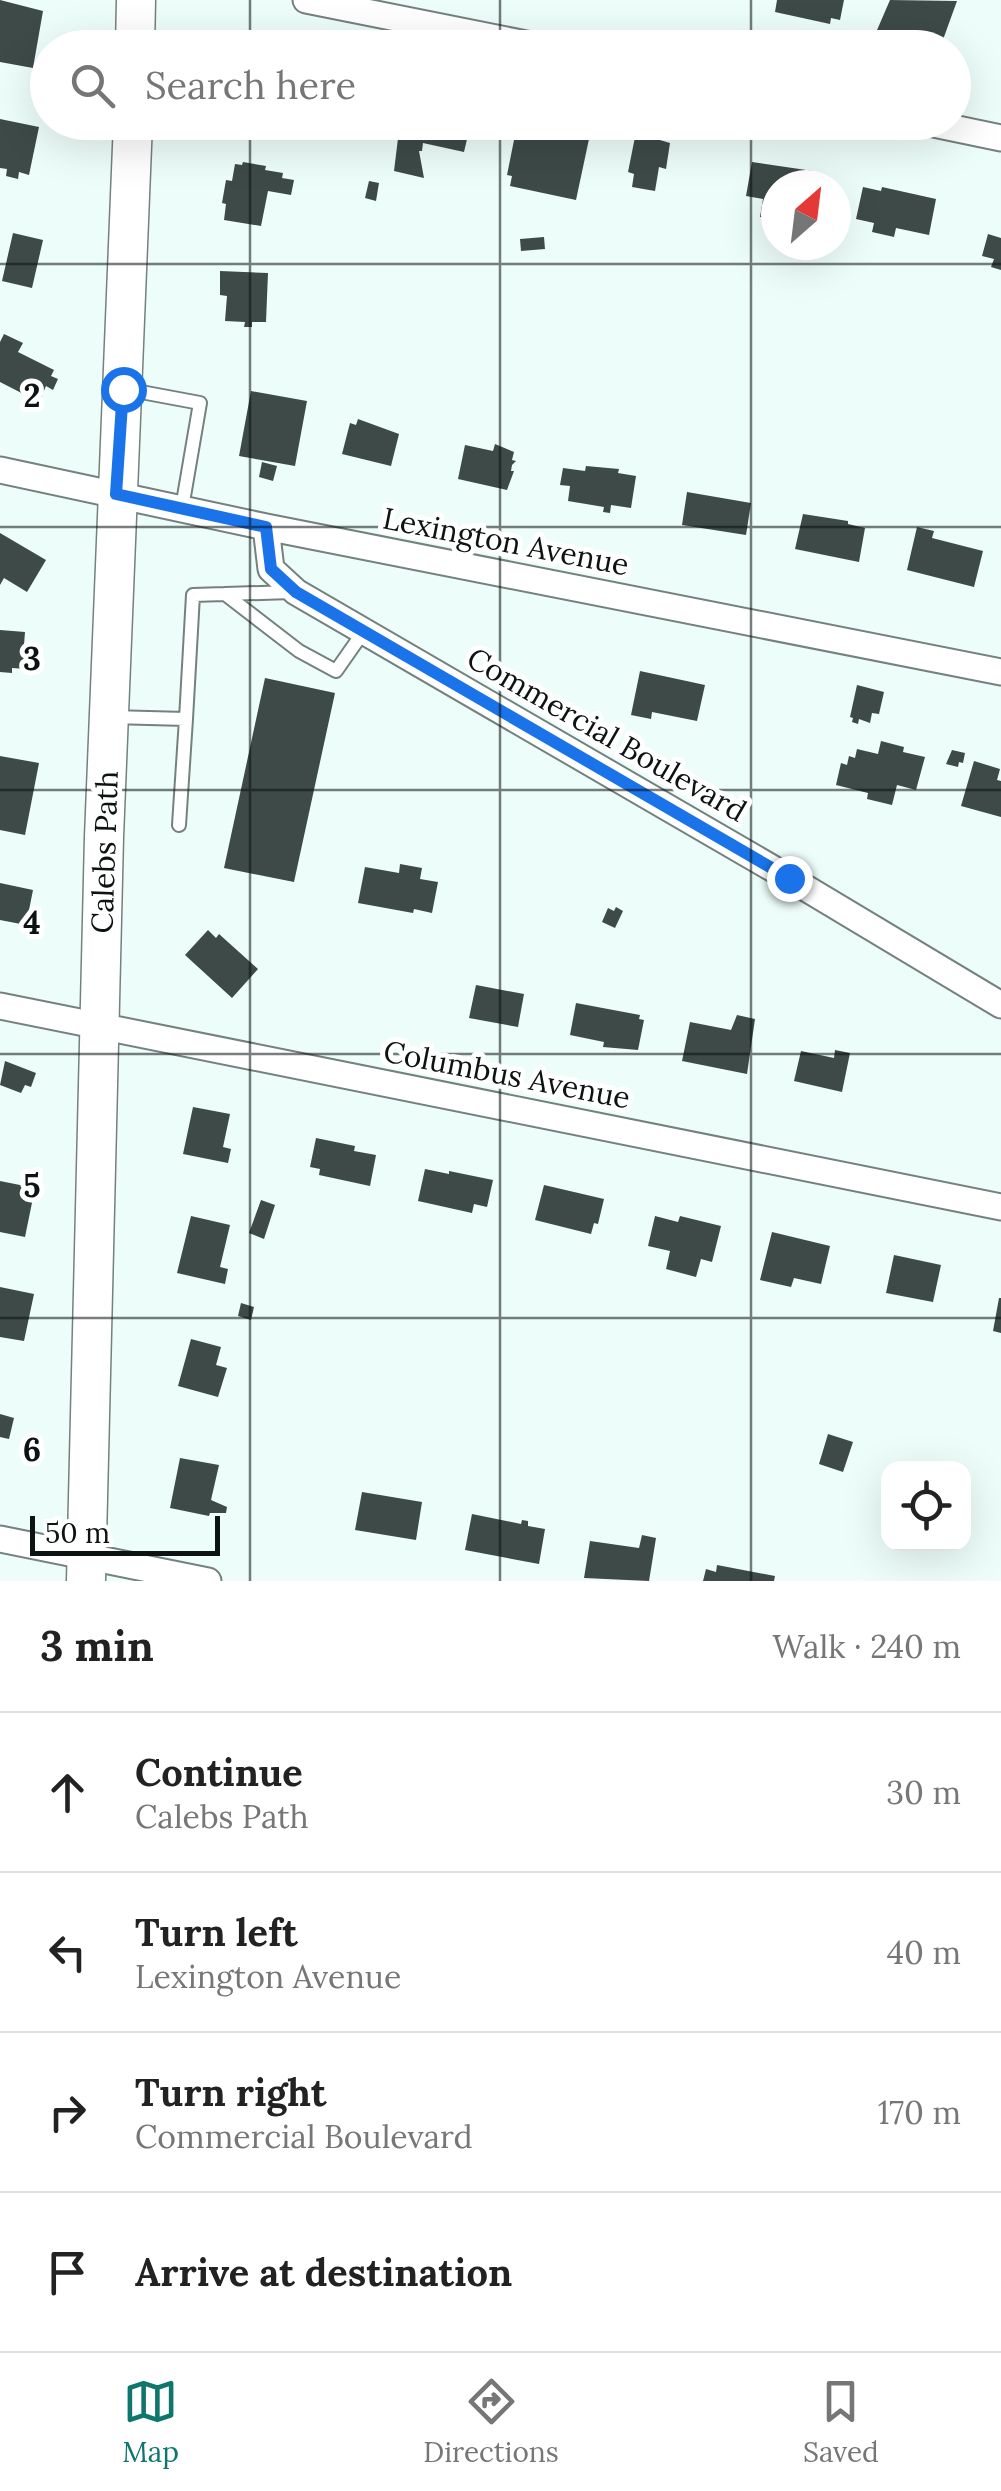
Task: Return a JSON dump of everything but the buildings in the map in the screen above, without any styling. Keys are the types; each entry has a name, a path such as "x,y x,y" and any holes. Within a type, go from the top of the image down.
{"street":[{"path":"135,30 136,0"},
{"path":"306,0 456,30"},
{"path":"971,132 1001,138"},
{"name":"Calebs Path","path":"86,1569 108,717 132,140"},
{"name":"Lexington Avenue","path":"0,470 266,527 1001,672"},
{"name":"Commercial Boulevard","path":"266,527 271,569 296,592 789,878 1001,1006"},
{"name":"Columbus Avenue","path":"0,1006 1001,1207"},
{"path":"0,1539 86,1569 208,1581"}],"lane":[{"path":"123,389 200,403 182,508"},
{"path":"179,825 192,595 296,592"},
{"path":"224,594 299,652 336,671 364,631"},
{"path":"108,717 186,719"}],"route":[{"path":"123,389 116,494 266,527 271,569 296,592 789,878"}]}
